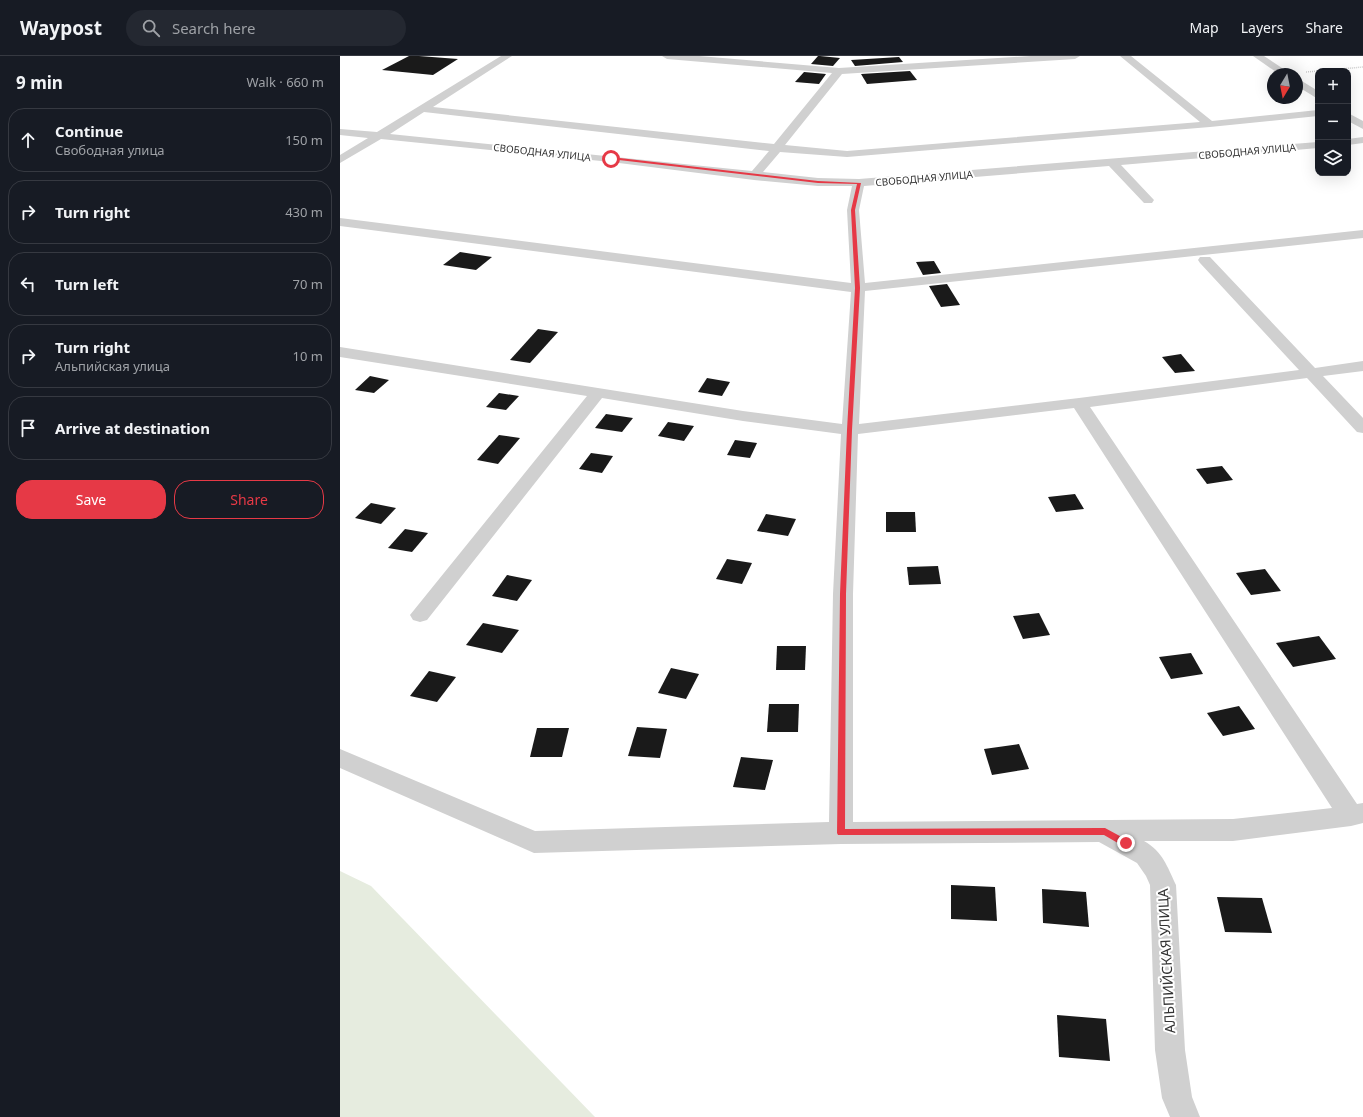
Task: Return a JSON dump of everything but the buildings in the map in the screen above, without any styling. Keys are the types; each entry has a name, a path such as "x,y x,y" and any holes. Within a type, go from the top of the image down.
{"street":[{"path":"340,160 507,56"},
{"path":"667,56 838,71 1075,56"},
{"path":"788,67 798,56"},
{"path":"1125,56 1210,124"},
{"path":"1258,56 1277,68"},
{"path":"754,176 838,71"},
{"path":"1303,85 1315,94"},
{"path":"424,109 776,148 847,154 1210,124 1315,113"},
{"path":"1351,118 1363,126"},
{"name":"СВОБОДНАЯ УЛИЦА","path":"340,132 611,159 754,176 818,182 859,183 1113,163 1315,144"},
{"path":"1351,142 1363,140"},
{"path":"1113,163 1148,200"},
{"path":"841,833 843,594 858,288 853,210 859,183"},
{"path":"340,222 838,287 858,288 1363,234"},
{"path":"1205,260 1363,428"},
{"path":"340,352 744,416 850,430 1079,403 1363,366"},
{"path":"420,615 599,392"},
{"path":"340,758 534,842 841,833 1233,830 1357,815 1079,403"},
{"name":"АЛЬПИЙСКАЯ УЛИЦА","path":"1105,832 1146,855 1156,868 1163,885 1170,1050 1177,1098 1185,1117"}],"path":[{"path":"1303,72 1363,67"}],"shaded area":[{"path":"340,871 371,886 595,1117 340,1117"}],"route":[{"path":"611,159 754,176 818,182 859,183 853,210 858,288 843,594 841,833 1105,832 1126,843"}]}
